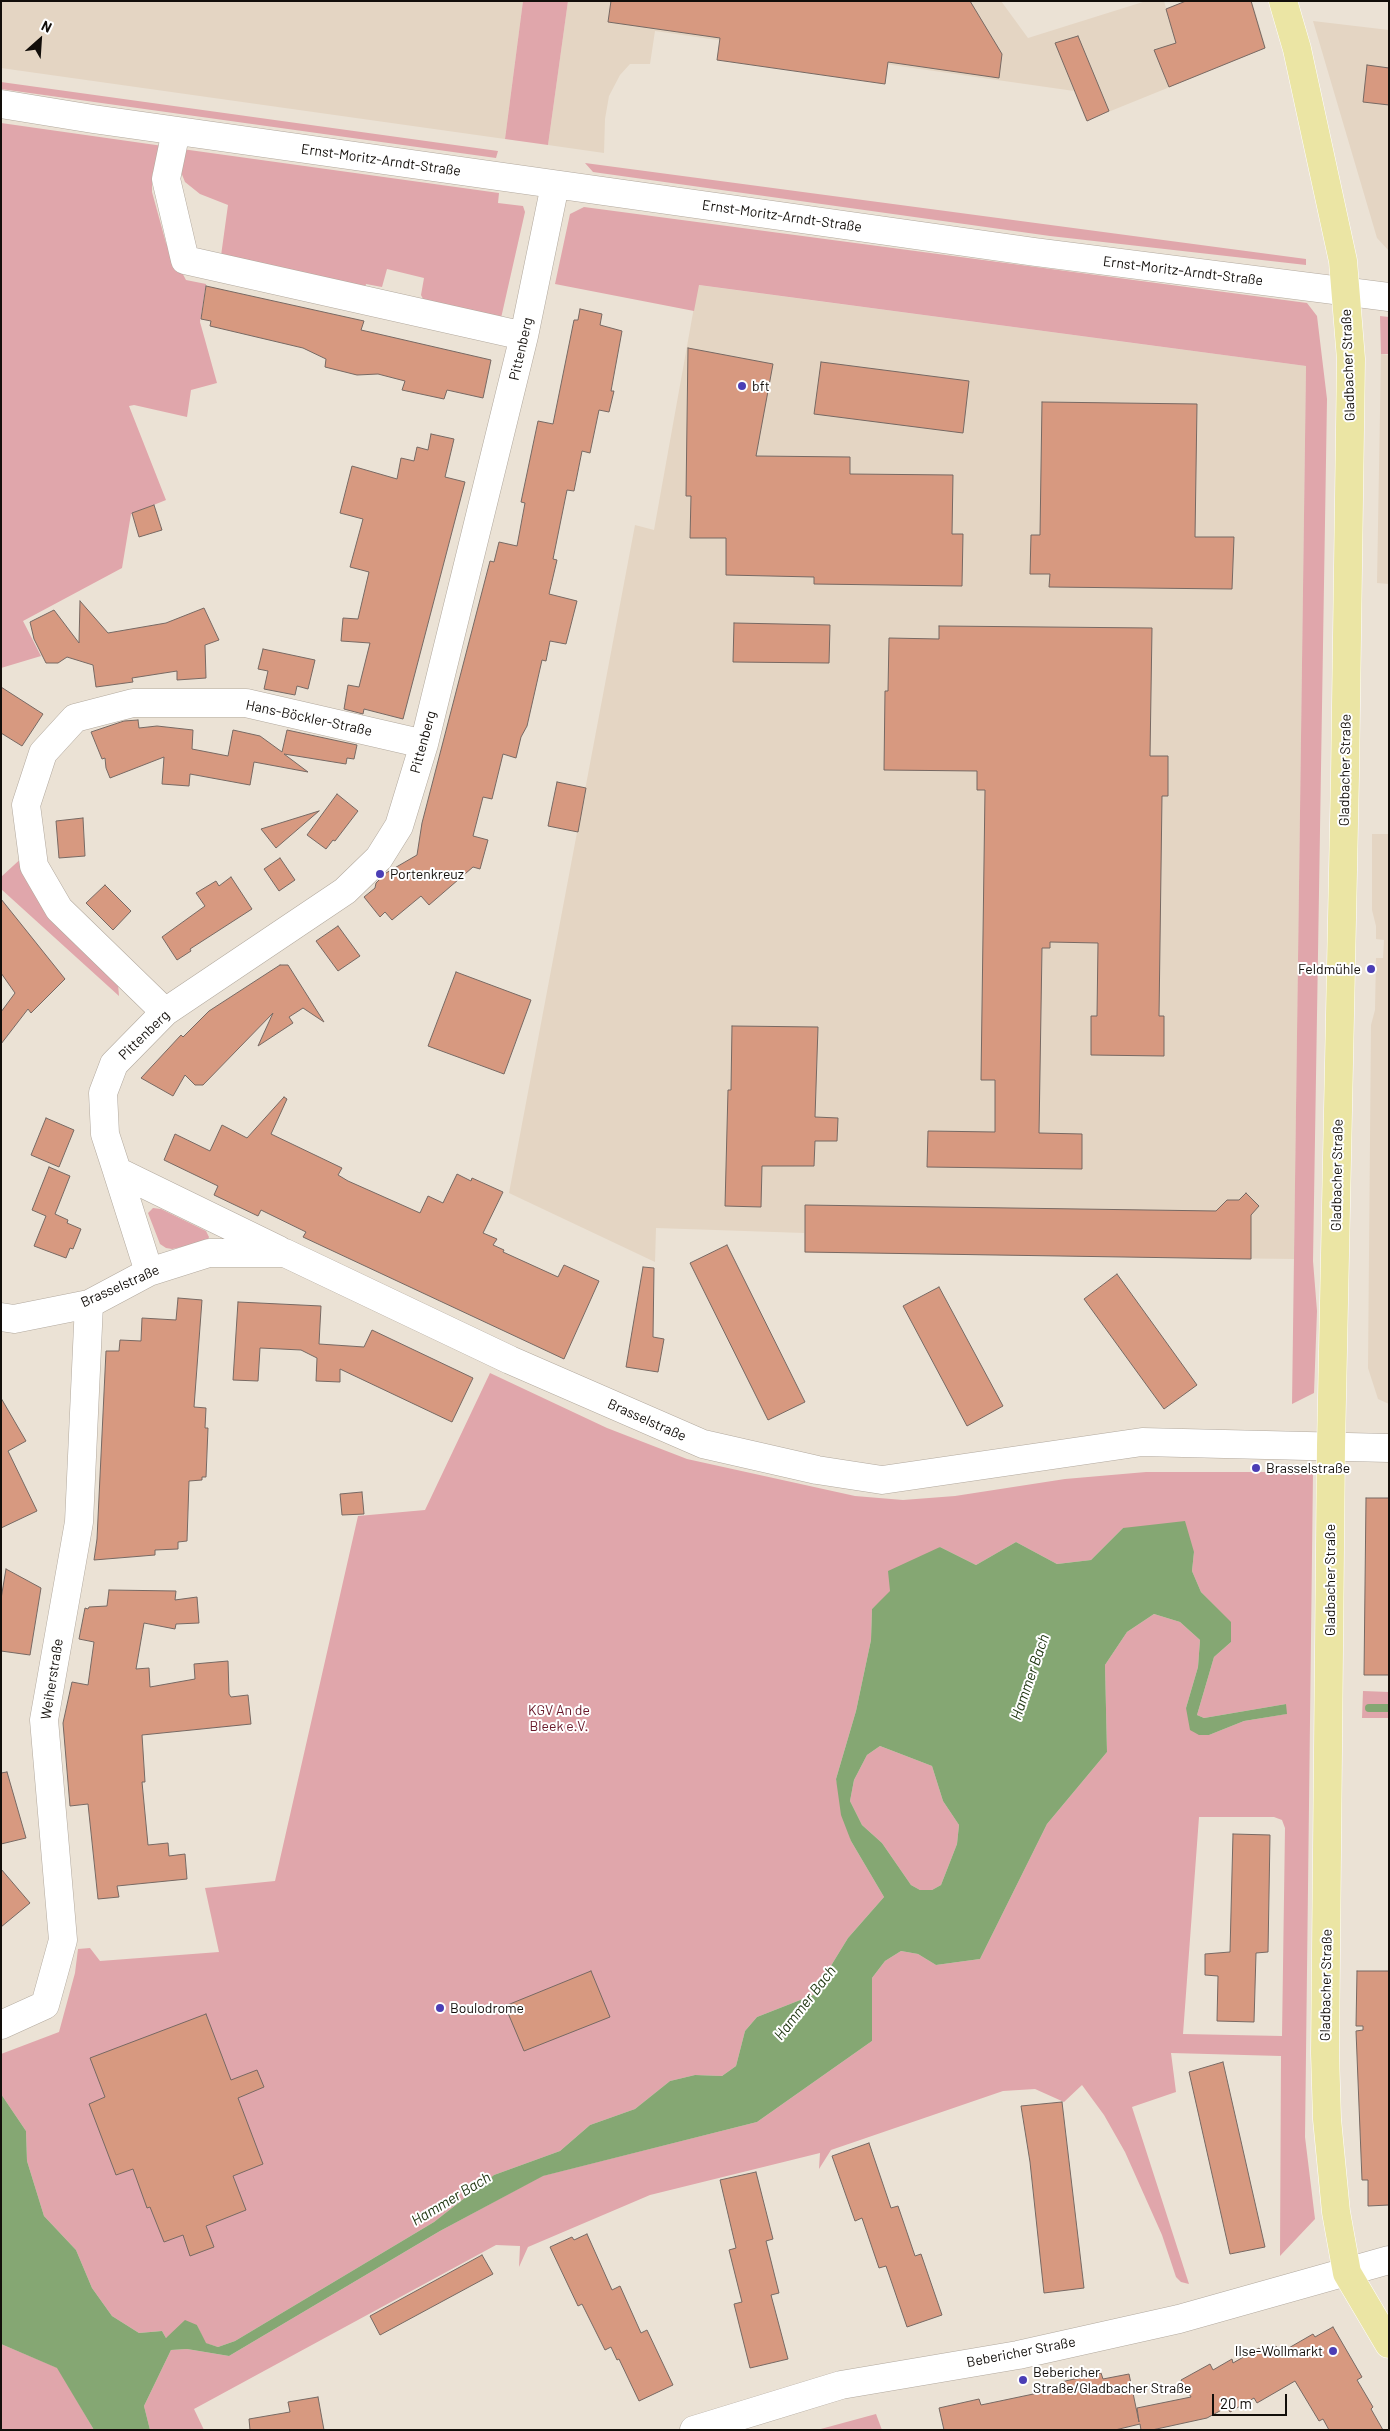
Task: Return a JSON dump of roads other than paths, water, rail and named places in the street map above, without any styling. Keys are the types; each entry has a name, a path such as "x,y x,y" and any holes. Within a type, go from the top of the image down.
{"main road":[{"name":"Gladbacher Straße","path":"1283,1 1296,49 1341,252 1351,358 1331,1446 1326,2119 1335,2203 1348,2273 1389,2344"}],"street":[{"name":"Ernst-Moritz-Arndt-Straße","path":"1,104 555,185 1346,293 1389,297"},
{"path":"176,131 166,179 185,260 524,336"},
{"name":"Pittenberg","path":"149,1272 105,1134 103,1094 114,1064 165,1012 345,891 379,858 399,826 424,744 524,336 555,185"},
{"name":"Hans-Böckler-Straße","path":"165,1012 59,909 34,866 26,806 43,753 75,718 133,702 246,703 424,744"},
{"path":"117,1171 285,1253"},
{"name":"Brasselstraße","path":"1,1317 14,1319 89,1304 149,1272 209,1252 285,1253 510,1360 703,1444 817,1470 882,1480 1142,1442 1389,1448"},
{"name":"Weiherstraße","path":"1,2025 45,2005 63,1940 44,1720 79,1522 89,1304"},
{"name":"Bebericher Straße","path":"694,2430 841,2385 1018,2354 1141,2327 1348,2273 1389,2260"}],"water":[{"path":"1185,1521 1194,1552 1192,1571 1201,1592 1231,1622 1231,1642 1214,1657 1197,1715 1204,1718 1286,1704 1287,1714 1244,1721 1209,1735 1199,1735 1190,1730 1186,1708 1198,1667 1200,1640 1180,1622 1154,1614 1127,1632 1105,1665 1107,1752 1047,1824 980,1959 936,1965 918,1954 901,1951 885,1961 872,1978 872,2041 757,2122 543,2176 440,2231 229,2356 187,2349 171,2350 144,2406 150,2430 94,2430 57,2368 1,2344 1,2094 26,2131 27,2161 44,2216 76,2250 92,2288 112,2316 139,2333 162,2331 166,2338 185,2320 197,2325 206,2343 218,2347 235,2341 434,2222 494,2175 560,2151 590,2125 635,2109 670,2081 695,2075 722,2076 736,2066 745,2031 757,2017 813,1995 848,1938 884,1897 851,1841 841,1815 836,1779 856,1711 871,1640 872,1609 890,1591 888,1571 940,1547 976,1565 1016,1542 1057,1564 1091,1560 1123,1528","holes":["880,1746 932,1766 943,1801 959,1825 957,1844 941,1885 932,1890 920,1890 911,1885 882,1843 862,1825 850,1801 854,1780 867,1755"]}],"waterway":[{"name":"Hammer Bach","path":"1369,1708 1389,1708"}],"place":[{"name":"bft","path":"742,386"},
{"name":"Portenkreuz","path":"380,874"},
{"name":"Feldmühle","path":"1371,969"},
{"name":"Brasselstraße","path":"1256,1468"},
{"name":"Boulodrome","path":"440,2008"},
{"name":"Ilse-Wollmarkt","path":"1333,2351"},
{"name":"Bebericher Straße/Gladbacher Straße","path":"1023,2380"}],"park label":[{"name":"KGV An de Bleek e.V.","path":"559,1718"}]}
